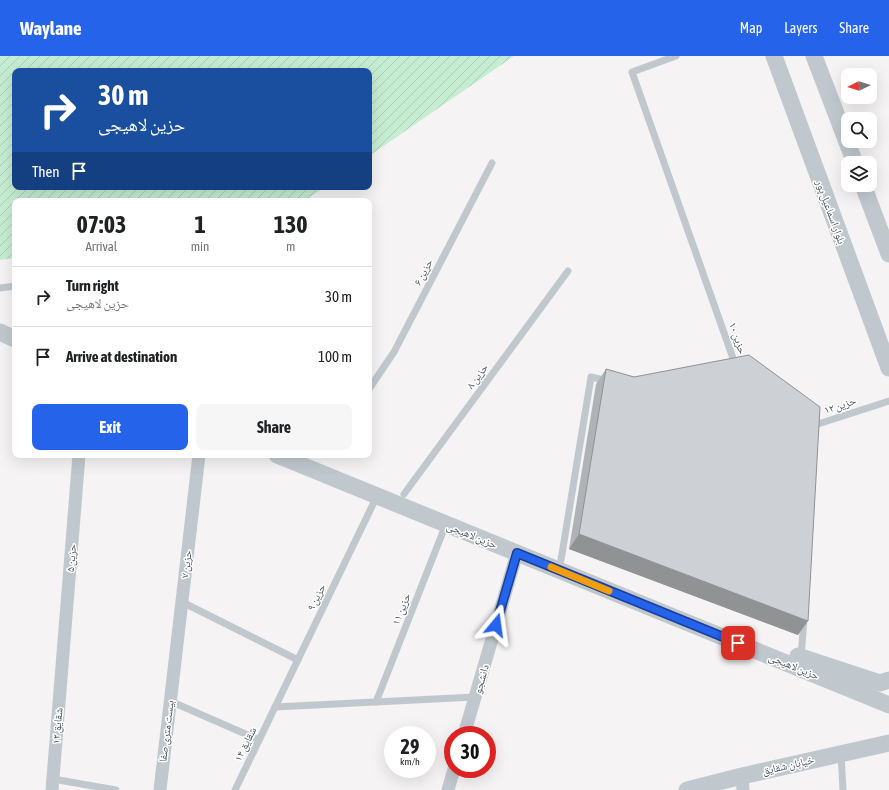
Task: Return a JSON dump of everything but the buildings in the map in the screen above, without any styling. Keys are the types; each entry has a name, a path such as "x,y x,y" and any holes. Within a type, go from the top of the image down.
{"street":[{"name":"بلوار اسماعیل پور","path":"774,56 889,368"},
{"path":"814,56 852,156"},
{"path":"866,192 889,254"},
{"path":"0,320 12,325"},
{"path":"0,332 12,338"},
{"name":"حزین ۵","path":"63,661 79,458"},
{"name":"حزین ۷","path":"173,673 199,458"},
{"name":"حزین لاهیجی","path":"284,458 889,705"},
{"name":"حزین لاهیجی","path":"311,458 404,494 801,658 880,683 889,680"},
{"name":"دانشجو","path":"467,726 517,553"},
{"name":"شقایق ۱۲","path":"52,784 63,661"},
{"name":"بیست متری صفا","path":"160,790 173,673"},
{"name":"خیابان شقایق","path":"687,790 742,783 841,753 889,743"},
{"path":"448,790 451,778"}],"lane":[{"name":"حزین ۱۰","path":"676,56 632,72 735,364 728,366"},
{"name":"حزین ۶","path":"372,385 394,352 492,163"},
{"name":"حزین ۸","path":"404,494 568,271"},
{"path":"0,288 12,286"},
{"path":"561,560 591,377 618,383"},
{"name":"حزین ۱۲","path":"814,433 815,425 889,401"},
{"name":"حزین ۹","path":"275,707 378,496"},
{"name":"حزین ۱۱","path":"376,702 446,524"},
{"path":"182,602 298,660"},
{"path":"801,658 804,611"},
{"path":"275,707 475,697"},
{"path":"170,701 259,740"},
{"name":"شقایق ۱۴","path":"235,790 275,707"},
{"path":"841,753 844,790"},
{"path":"52,784 116,790"}],"green space":[{"path":"0,56 514,56 372,154 372,68 12,68 12,190 320,190 308,198 12,198 12,258 0,260"}],"slow traffic":[{"path":"551,567 609,591"}],"route":[{"path":"496,625 517,553 738,643"}]}
